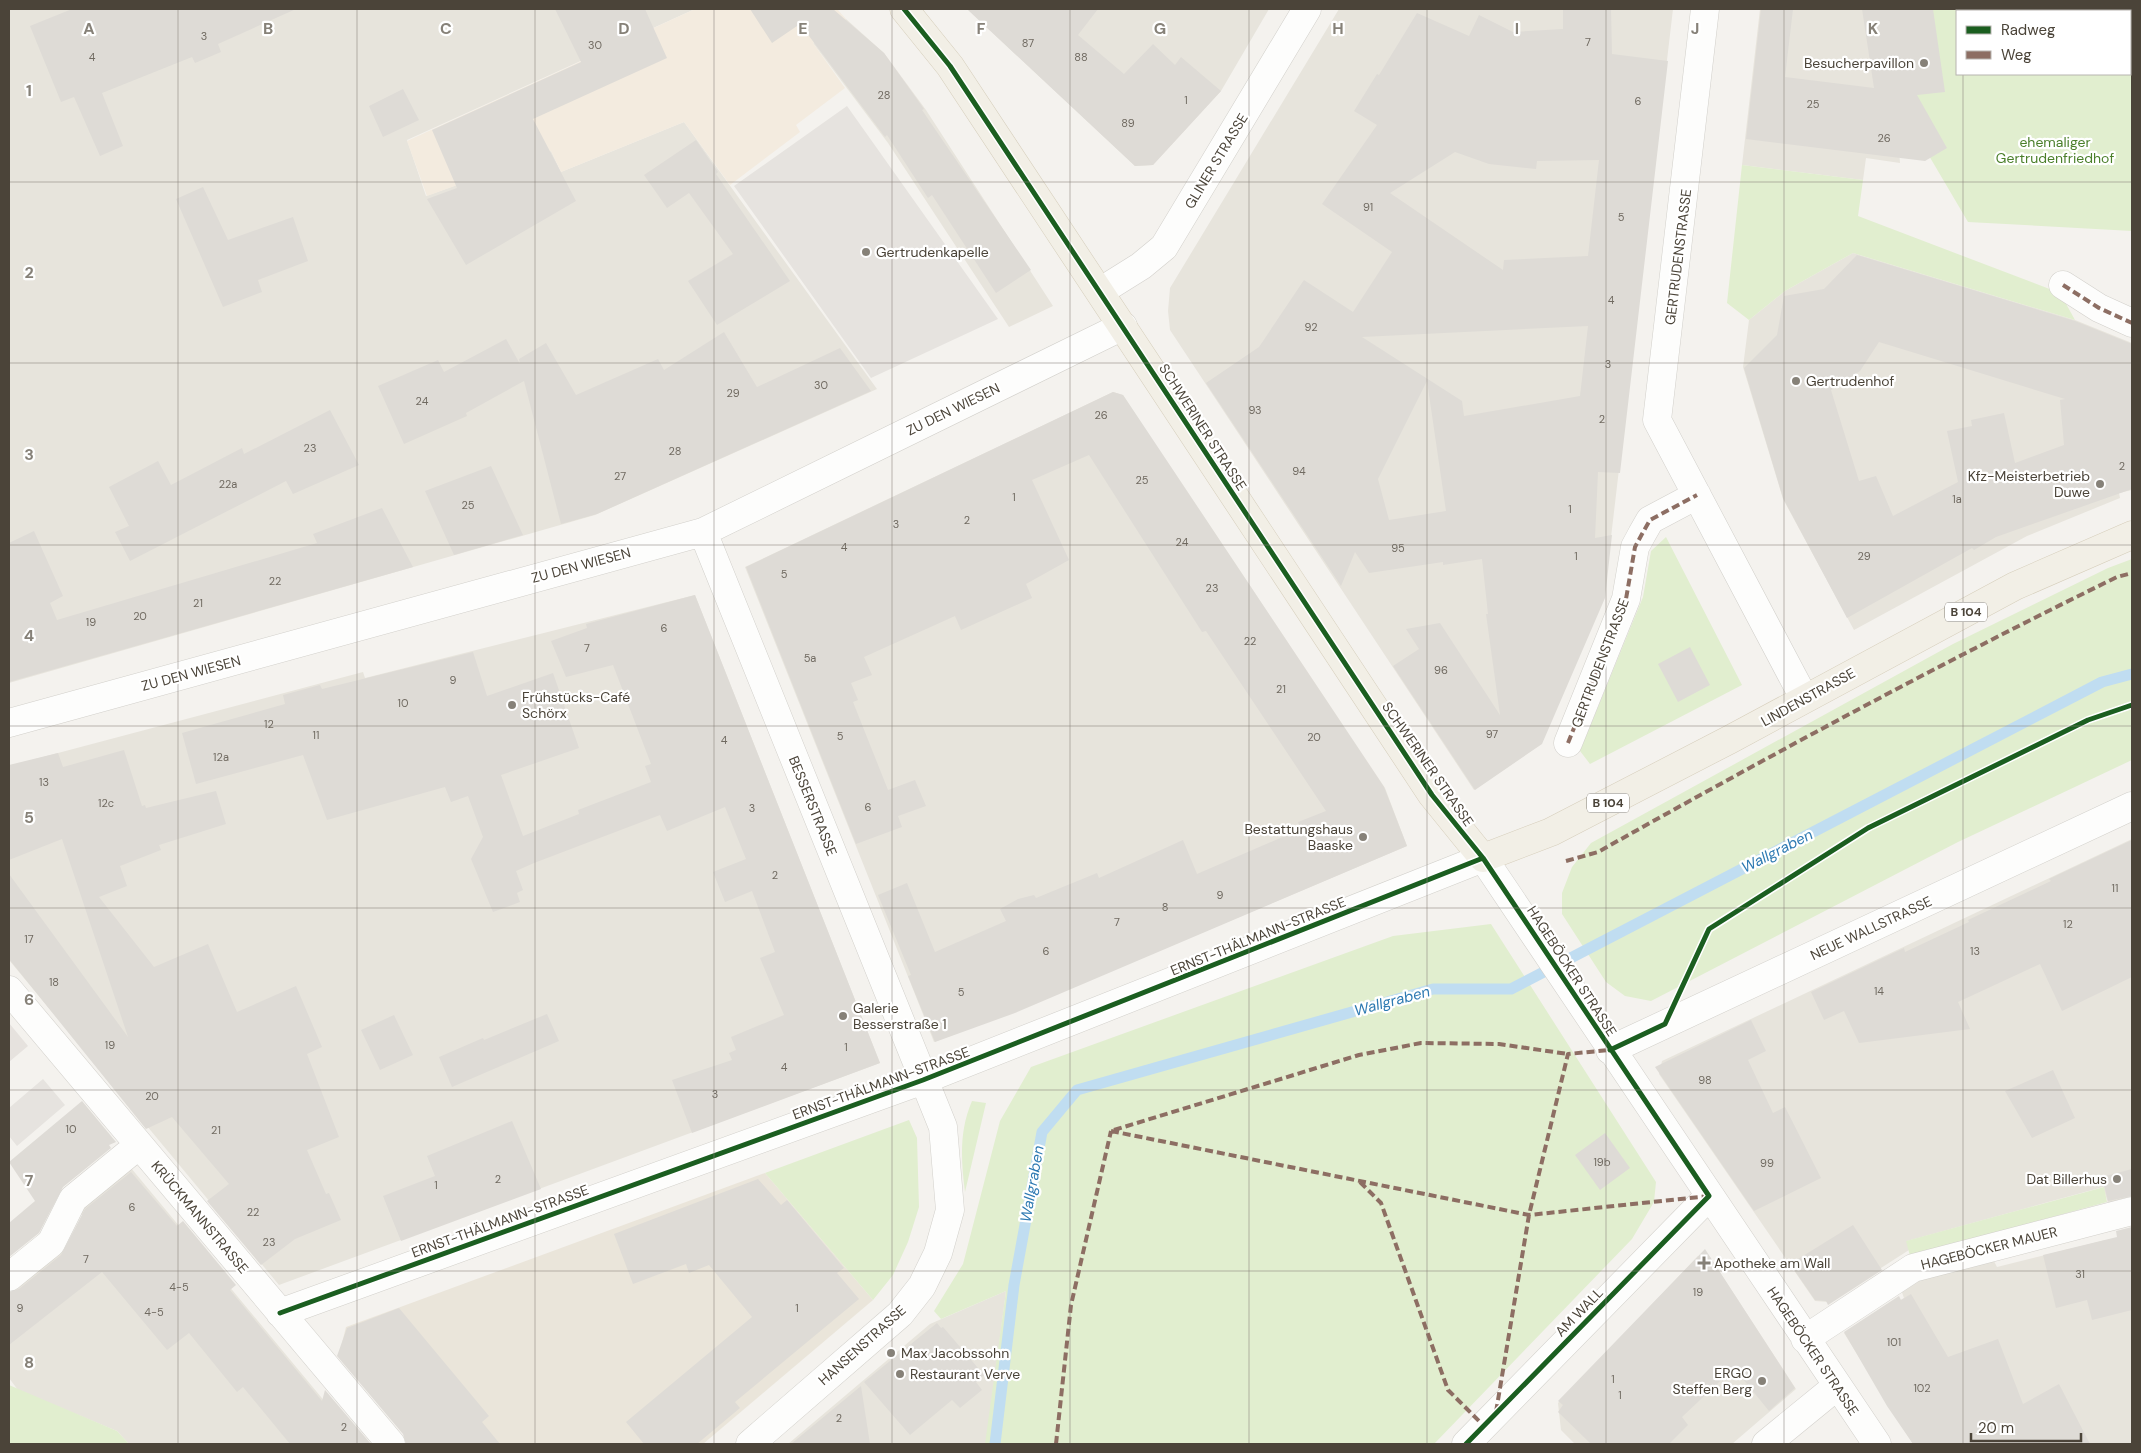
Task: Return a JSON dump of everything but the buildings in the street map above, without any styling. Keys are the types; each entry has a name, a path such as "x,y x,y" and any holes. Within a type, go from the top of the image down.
{"main road":[{"name":"SCHWERINER STRASSE","path":"904,9 950,66 1101,291 1432,795 1483,858"},
{"name":"LINDENSTRASSE","path":"1483,858 1551,832 1729,740 2015,586 2106,544 2132,535"}],"street":[{"name":"GLINER STRASSE","path":"1101,291 1141,266 1164,247 1308,9"},
{"name":"GERTRUDENSTRASSE","path":"1705,9 1685,194 1657,420 1804,698"},
{"path":"2063,285 2099,308 2132,323"},
{"name":"ZU DEN WIESEN","path":"9,723 703,532 1123,326"},
{"name":"GERTRUDENSTRASSE","path":"1568,743 1626,599 1635,547 1650,520 1696,496"},
{"name":"BESSERSTRASSE","path":"703,532 923,1080"},
{"name":"NEUE WALLSTRASSE","path":"1610,1050 2132,806"},
{"name":"HAGEBÖCKER STRASSE","path":"1483,858 1610,1050 1877,1444"},
{"name":"ERNST-THÄLMANN-STRASSE","path":"280,1313 923,1080 1483,858"},
{"name":"KRÜCKMANNSTRASSE","path":"9,990 391,1444"},
{"name":"HANSENSTRASSE","path":"750,1444 900,1314 922,1286 938,1253 950,1210 944,1127 923,1080"},
{"path":"9,1277 51,1243 74,1199 139,1145"},
{"name":"AM WALL","path":"1466,1444 1709,1196"},
{"name":"HAGEBÖCKER MAUER","path":"1806,1339 1912,1268 2132,1211"},
{"path":"1766,1444 1837,1386"}],"shaded area":[{"path":"9,9 695,9 407,140 426,196 551,151 561,172 684,122 877,389 595,515 9,683"},
{"path":"695,9 837,9 846,19 813,43 845,88 796,125 800,132 730,185 684,122 561,172 551,151 427,196 407,141"},
{"path":"967,9 1269,9 1221,91 1153,165 1135,166"},
{"path":"1339,9 1673,9 1604,597 1541,744 1474,790 1170,330 1168,311 1170,288"},
{"path":"1760,9 1896,9 1915,132 1898,137 1900,163 1866,158 1863,180 1742,165"},
{"path":"846,19 884,53 926,110 1053,306 1009,327 888,143 813,43"},
{"name":"Gertrudenkapelle","path":"847,106 998,319 871,378 734,186"},
{"path":"1853,253 2075,320 2132,343 2132,490 2119,493 2120,498 2027,536 1854,630 1783,499 1743,367 1749,320 1785,291"},
{"path":"1113,392 1123,395 1385,788 1407,846 1017,1011 934,1042 745,567"},
{"path":"695,595 880,1063 279,1285 9,960 9,766 363,672 365,678"},
{"path":"2132,839 2132,1196 2108,1203 2103,1187 1907,1241 1909,1250 1828,1302 1815,1301 1659,1074 1662,1061"},
{"path":"9,1023 28,1046 9,1062"},
{"path":"43,1079 65,1105 17,1146 9,1136 9,1108"},
{"path":"131,1168 360,1444 129,1444 117,1431 18,1390 9,1378 9,1294 92,1228 78,1210"},
{"path":"765,1173 873,1300 703,1444 419,1444 340,1351 346,1327"},
{"path":"2132,1239 2132,1444 1913,1444 1844,1333 1904,1298 1900,1287 1920,1280 1994,1261 1997,1267 2106,1240 2108,1246"},
{"path":"1698,1256 1710,1257 1796,1389 1732,1444 1575,1444 1561,1430 1558,1403"},
{"path":"1006,1291 986,1444 788,1444 930,1324"}],"green space":[{"name":"ehemaliger Gertrudenfriedhof","path":"1896,9 2132,9 2132,231 1968,222 1915,132"},
{"path":"1742,165 1863,180 1858,216 2060,293 2075,320 1853,253 1785,291 1749,320 1727,303"},
{"path":"1666,537 1742,685 1590,764 1580,751 1643,597 1651,551"},
{"path":"2132,559 2132,760 1958,842 1651,1001 1625,996 1606,982 1562,914 1562,893 1572,867 1591,843 1953,644 2108,568"},
{"path":"1491,924 1656,1182 1654,1202 1632,1239 1434,1444 985,1444 1006,1291 941,1319 934,1311 963,1264 1000,1121 1031,1067 1393,936"},
{"path":"972,1101 986,1103 965,1192 962,1146 965,1124"},
{"path":"909,1120 917,1138 919,1207 908,1242 893,1275 873,1300 765,1173"},
{"path":"2104,1187 2107,1202 1910,1256 1906,1241"},
{"path":"9,1385 117,1431 129,1444 9,1444"}],"waterway":[{"name":"Wallgraben","path":"995,1444 1014,1285 1042,1132 1077,1090 1433,989 1511,989 2102,682 2132,674"}],"marked path":[{"path":"2063,285 2099,308 2132,323"},
{"path":"1568,743 1626,599 1635,547 1650,520 1697,495"},
{"path":"1566,861 1598,852 1791,745 1921,676 2117,577 2132,573"},
{"path":"1114,1130 1359,1055 1421,1043 1499,1044 1568,1054"},
{"path":"1496,1412 1529,1215 1568,1054 1610,1050"},
{"path":"1111,1131 1529,1215 1709,1196"},
{"path":"1056,1444 1071,1305 1111,1131"},
{"path":"1360,1182 1381,1203 1448,1390 1484,1426"}],"cycle path":[{"path":"904,9 950,66 1432,795 1483,858 1709,1196 1466,1444"},
{"path":"1610,1050 1665,1024 1709,929 1868,828 2088,720 2132,705"},
{"path":"280,1313 923,1080 1483,858"}],"place":[{"name":"Besucherpavillon","path":"1924,63"},
{"name":"Gertrudenkapelle","path":"866,252"},
{"name":"Gertrudenhof","path":"1796,381"},
{"name":"Kfz-Meisterbetrieb Duwe","path":"2100,484"},
{"name":"Frühstücks-Café Schörx","path":"512,705"},
{"name":"Bestattungshaus Baaske","path":"1363,837"},
{"name":"Galerie Besserstraße 1","path":"843,1016"},
{"name":"Dat Billerhus","path":"2117,1179"},
{"name":"Apotheke am Wall","path":"1704,1263"},
{"name":"Max Jacobssohn","path":"891,1353"},
{"name":"Restaurant Verve","path":"900,1374"},
{"name":"ERGO Steffen Berg","path":"1762,1381"}]}
